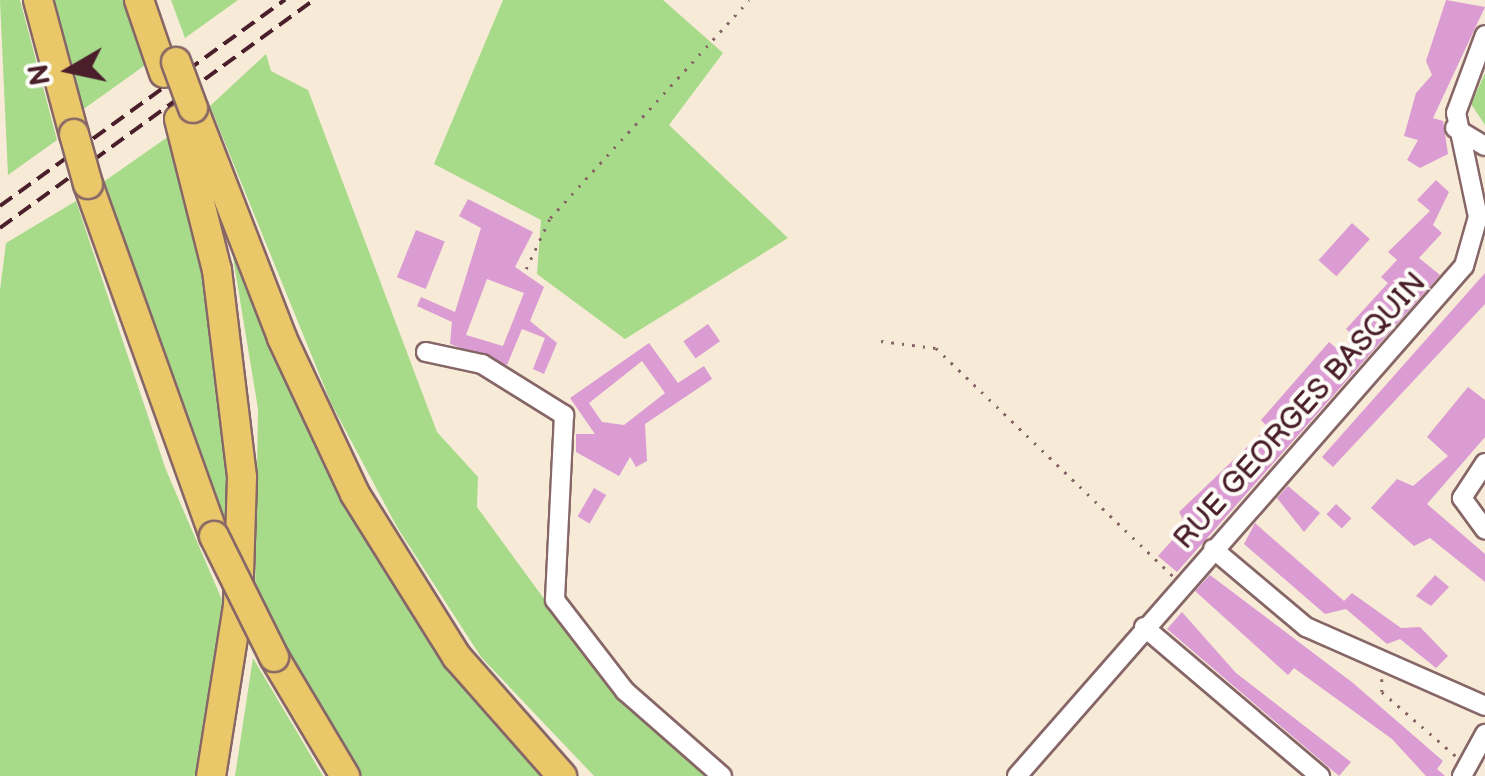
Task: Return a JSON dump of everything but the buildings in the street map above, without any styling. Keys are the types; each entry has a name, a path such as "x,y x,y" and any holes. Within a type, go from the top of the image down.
{"highway":[{"path":"38,0 88,184 214,536 274,657 345,776"},
{"path":"138,0 170,67"},
{"path":"154,0 186,114 282,338 355,494 457,657 562,776"},
{"path":"186,114 218,270 242,478 238,606 211,776"}],"street":[{"path":"1485,35 1455,128 1485,146"},
{"name":"RUE GEORGES BASQUIN","path":"1017,776 1469,259 1478,217 1455,128"},
{"path":"426,352 482,364 564,415 554,600 625,692 722,776"},
{"path":"1485,463 1462,498 1485,530"},
{"path":"1214,550 1289,616 1485,706"},
{"path":"1144,627 1320,776"},
{"path":"1465,772 1485,734"}],"path":[{"path":"526,269 550,218 749,0"},
{"path":"882,341 936,348 1182,585"},
{"path":"1374,657 1389,684 1382,692 1465,772"}],"green space":[{"path":"0,0 20,0 57,140 8,175"},
{"path":"49,0 126,0 148,63 78,113"},
{"path":"171,0 238,0 185,38"},
{"path":"503,0 663,0 723,53 669,125 788,238 625,339 537,274 541,220 434,164"},
{"path":"266,54 271,71 308,90 437,432 478,477 477,507 599,674 706,776 594,776 481,657 397,527 331,403 210,106"},
{"path":"1485,73 1485,125 1471,104"},
{"path":"172,134 208,276 232,549 99,185"},
{"path":"76,201 166,470 223,602 195,776 0,776 0,290 6,243"},
{"path":"229,233 315,434 404,599 477,701 547,776 360,776 302,685 255,598 258,409"},
{"path":"253,658 323,776 235,776"}],"railway":[{"path":"0,206 285,0"},
{"path":"0,228 314,0"}]}
